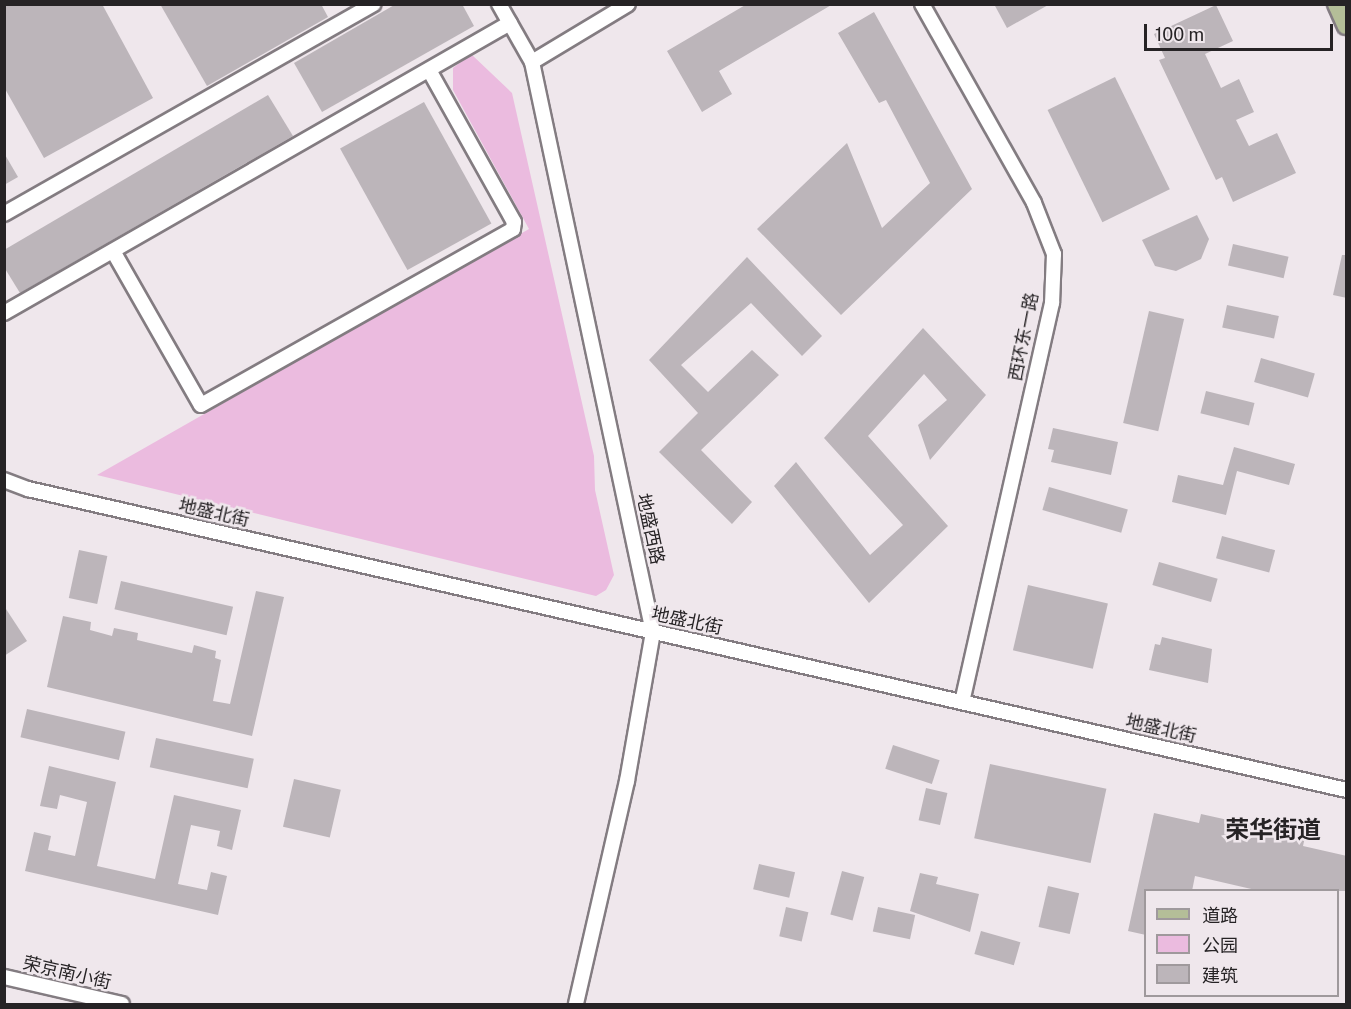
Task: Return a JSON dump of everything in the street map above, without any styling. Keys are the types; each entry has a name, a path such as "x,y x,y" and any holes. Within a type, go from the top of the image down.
{"main road":[{"path":"1336,4 1347,26"}],"street":[{"path":"4,214 357,8 374,4"},
{"name":"地盛西路","path":"499,4 532,62 653,632 627,781 576,1005"},
{"path":"532,62 628,4"},
{"name":"西环东一路","path":"922,4 1034,203 1054,254 1052,303 962,702"},
{"path":"4,313 510,23"},
{"path":"113,251 201,405 513,230 514,222 429,70"},
{"name":"地盛北街","path":"4,480 21,487 1347,790"},
{"name":"地盛北街","path":"4,487 21,487"},
{"name":"荣京南小街","path":"4,977 122,1005"}],"green space":[{"path":"471,54 512,93 594,456 595,490 614,575 606,590 596,596 97,475 529,229 453,90 453,68"}],"building":[{"path":"4,4 102,4 153,98 44,158 4,87"},
{"path":"160,4 321,4 328,17 207,86"},
{"path":"396,4 462,4 474,26 322,112 294,63"},
{"path":"747,4 833,4 719,71 732,94 702,112 667,51"},
{"path":"994,4 1050,4 1007,28"},
{"path":"1216,5 1233,41 1205,54 1221,88 1239,79 1254,112 1236,120 1249,146 1277,133 1296,173 1233,202 1222,177 1216,180 1159,60 1165,58 1154,34"},
{"path":"874,12 972,189 841,315 757,229 847,143 882,228 930,183 886,100 879,103 838,33"},
{"path":"1115,77 1170,189 1102,222 1048,110"},
{"path":"268,95 293,136 20,293 4,267 4,250"},
{"path":"424,102 491,224 407,270 340,149"},
{"path":"4,153 18,177 4,185"},
{"path":"1197,215 1209,239 1201,259 1176,271 1155,266 1142,240"},
{"path":"1233,244 1289,257 1284,278 1228,265"},
{"path":"1342,255 1347,255 1347,298 1333,295"},
{"path":"747,257 822,336 802,356 751,303 681,365 708,392 752,350 779,375 701,450 752,502 732,524 659,452 698,413 649,360"},
{"path":"1227,305 1279,316 1274,339 1222,327"},
{"path":"1149,311 1184,319 1158,431 1123,423"},
{"path":"923,328 986,395 930,460 918,425 947,400 924,374 868,436 948,526 869,603 774,486 796,462 870,555 903,525 824,438"},
{"path":"1261,358 1315,373 1308,397 1254,382"},
{"path":"1206,391 1255,403 1249,425 1200,413"},
{"path":"1053,428 1118,442 1111,475 1051,462 1054,450 1048,449"},
{"path":"1234,447 1295,464 1289,485 1237,471 1226,515 1172,502 1178,475 1223,485"},
{"path":"1049,487 1128,510 1121,533 1042,510"},
{"path":"1222,536 1275,550 1269,572 1216,558"},
{"path":"79,550 107,556 97,604 69,598"},
{"path":"1159,562 1218,579 1211,602 1152,585"},
{"path":"121,581 233,607 227,635 114,609"},
{"path":"1028,585 1108,603 1093,669 1013,650"},
{"path":"256,591 284,597 252,736 47,687 63,616 91,622 90,630 112,636 114,628 138,633 137,640 192,653 194,645 216,651 215,658 221,660 213,701 230,704"},
{"path":"4,606 27,641 4,656"},
{"path":"1162,637 1212,649 1208,683 1149,670 1155,644 1160,645"},
{"path":"27,709 125,732 119,760 20,737"},
{"path":"156,738 254,759 248,788 150,767"},
{"path":"893,745 940,760 932,784 885,769"},
{"path":"990,764 1106,789 1091,863 974,838"},
{"path":"49,766 116,782 97,866 155,879 174,795 241,810 232,850 217,846 220,831 191,825 178,884 207,890 211,872 227,876 218,915 25,871 34,832 51,836 48,850 75,856 87,802 60,795 57,809 40,806"},
{"path":"294,779 341,790 330,838 283,827"},
{"path":"926,788 947,793 940,825 919,820"},
{"path":"1154,813 1199,823 1201,814 1305,837 1303,846 1347,856 1347,891 1339,891 1339,889 1251,889 1195,876 1192,889 1144,889 1144,935 1128,931"},
{"path":"759,864 795,872 789,898 753,889"},
{"path":"842,871 864,877 853,920 830,914"},
{"path":"920,873 938,877 936,884 979,894 970,932 910,911"},
{"path":"1048,886 1079,893 1070,934 1039,927"},
{"path":"786,907 808,912 802,941 779,936"},
{"path":"878,907 915,915 910,939 873,931"},
{"path":"981,931 1020,942 1014,965 974,954"}],"district":[{"name":"荣华街道","path":"1273,830"}]}
